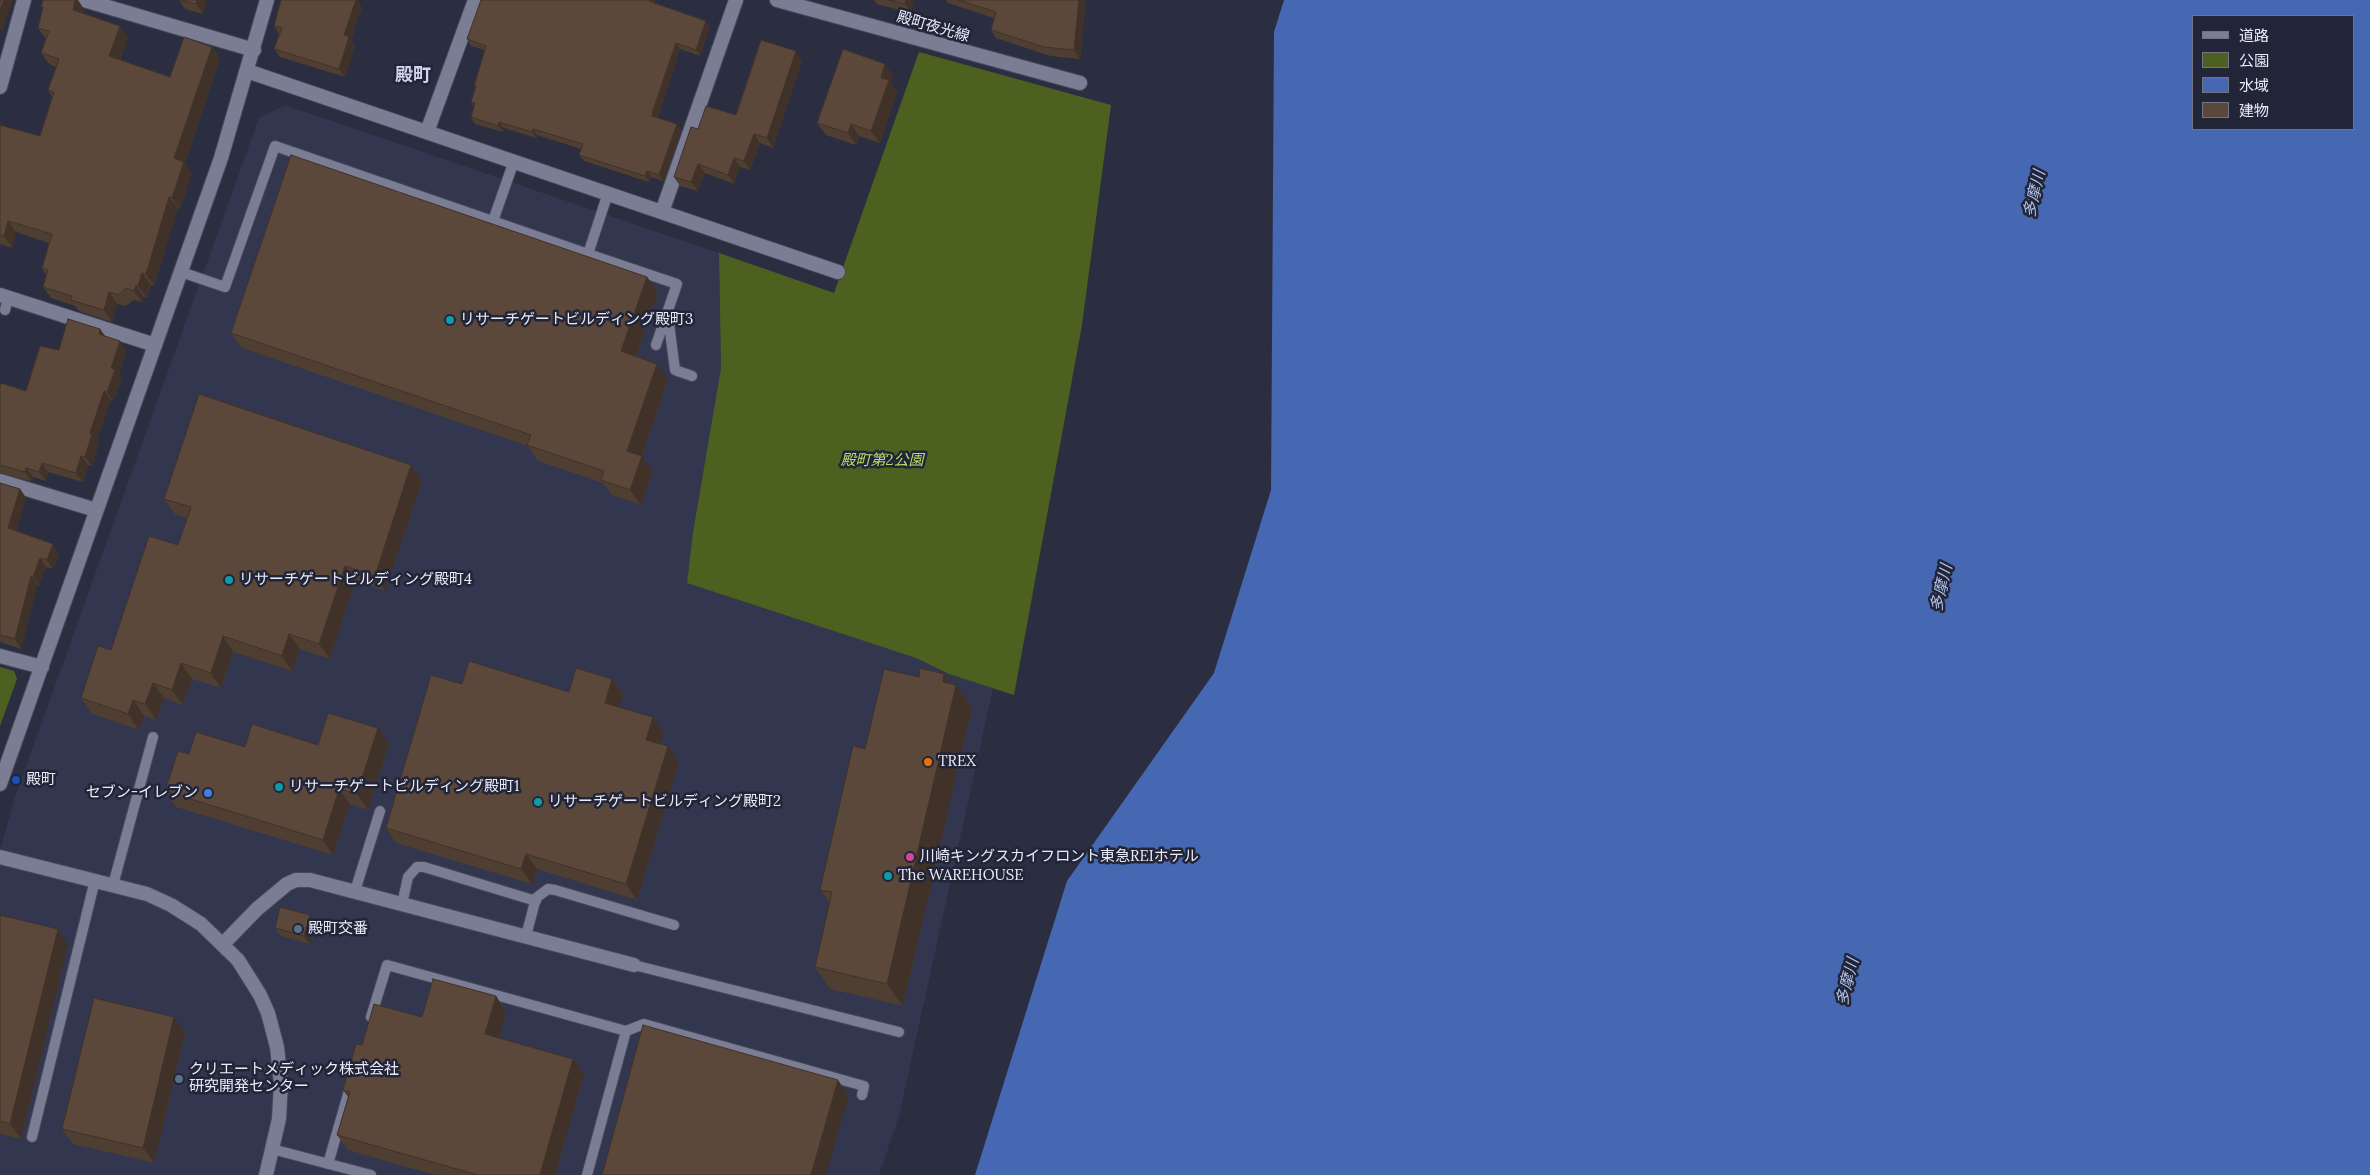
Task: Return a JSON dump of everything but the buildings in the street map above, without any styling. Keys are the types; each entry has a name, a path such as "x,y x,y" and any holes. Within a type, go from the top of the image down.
{"street":[{"path":"0,87 24,0"},
{"path":"84,0 254,50"},
{"path":"0,784 221,158 267,0"},
{"path":"427,132 475,0"},
{"path":"662,212 736,0"},
{"name":"殿町夜光線","path":"777,0 1080,83"},
{"path":"247,71 838,272"},
{"path":"5,301 155,345"},
{"path":"0,481 96,510"},
{"path":"0,656 42,667"},
{"path":"0,857 147,894 171,905 202,924 238,960 256,989 274,1029 281,1083 279,1119 266,1175"},
{"path":"223,944 257,909 287,884 296,880 310,880 634,965"}],"lane":[{"path":"181,272 225,287 275,146 677,284 656,346"},
{"path":"493,221 514,161"},
{"path":"588,254 608,194"},
{"path":"668,313 674,370 692,376"},
{"path":"113,885 153,737"},
{"path":"355,891 380,810"},
{"path":"402,904 408,877 417,868 424,867 536,901"},
{"path":"32,1137 94,880"},
{"path":"526,936 536,901 542,892 548,889 674,925"},
{"path":"367,1031 386,965 626,1032 644,1024 864,1086 862,1095"},
{"path":"634,965 899,1032"},
{"path":"587,1175 626,1032"},
{"path":"328,1164 353,1078"},
{"path":"272,1149 371,1175"}],"shaded area":[{"path":"285,105 719,253 721,368 693,532 687,583 916,658 949,674 993,688 899,1116 879,1175 0,1175 0,851 15,797 259,118"}],"green space":[{"name":"殿町第2公園","path":"919,52 1111,105 1082,325 1014,695 949,674 916,658 687,583 693,532 721,368 719,253 834,293"},
{"path":"0,667 14,671 17,679 0,726"}],"water":[{"name":"多摩川","path":"1284,0 2370,0 2370,1175 975,1175 1067,881 1214,673 1271,490 1274,32"}],"place":[{"name":"リサーチゲートビルディング殿町3","path":"450,320"},
{"name":"リサーチゲートビルディング殿町4","path":"229,580"},
{"name":"TREX","path":"928,762"},
{"name":"殿町","path":"16,780"},
{"name":"リサーチゲートビルディング殿町1","path":"279,787"},
{"name":"セブン-イレブン","path":"208,793"},
{"name":"リサーチゲートビルディング殿町2","path":"538,802"},
{"name":"川崎キングスカイフロント東急REIホテル","path":"910,857"},
{"name":"The WAREHOUSE","path":"888,876"},
{"name":"殿町交番","path":"298,929"},
{"name":"クリエートメディック株式会社 研究開発センター","path":"179,1079"}],"district":[{"name":"殿町","path":"413,76"}]}
